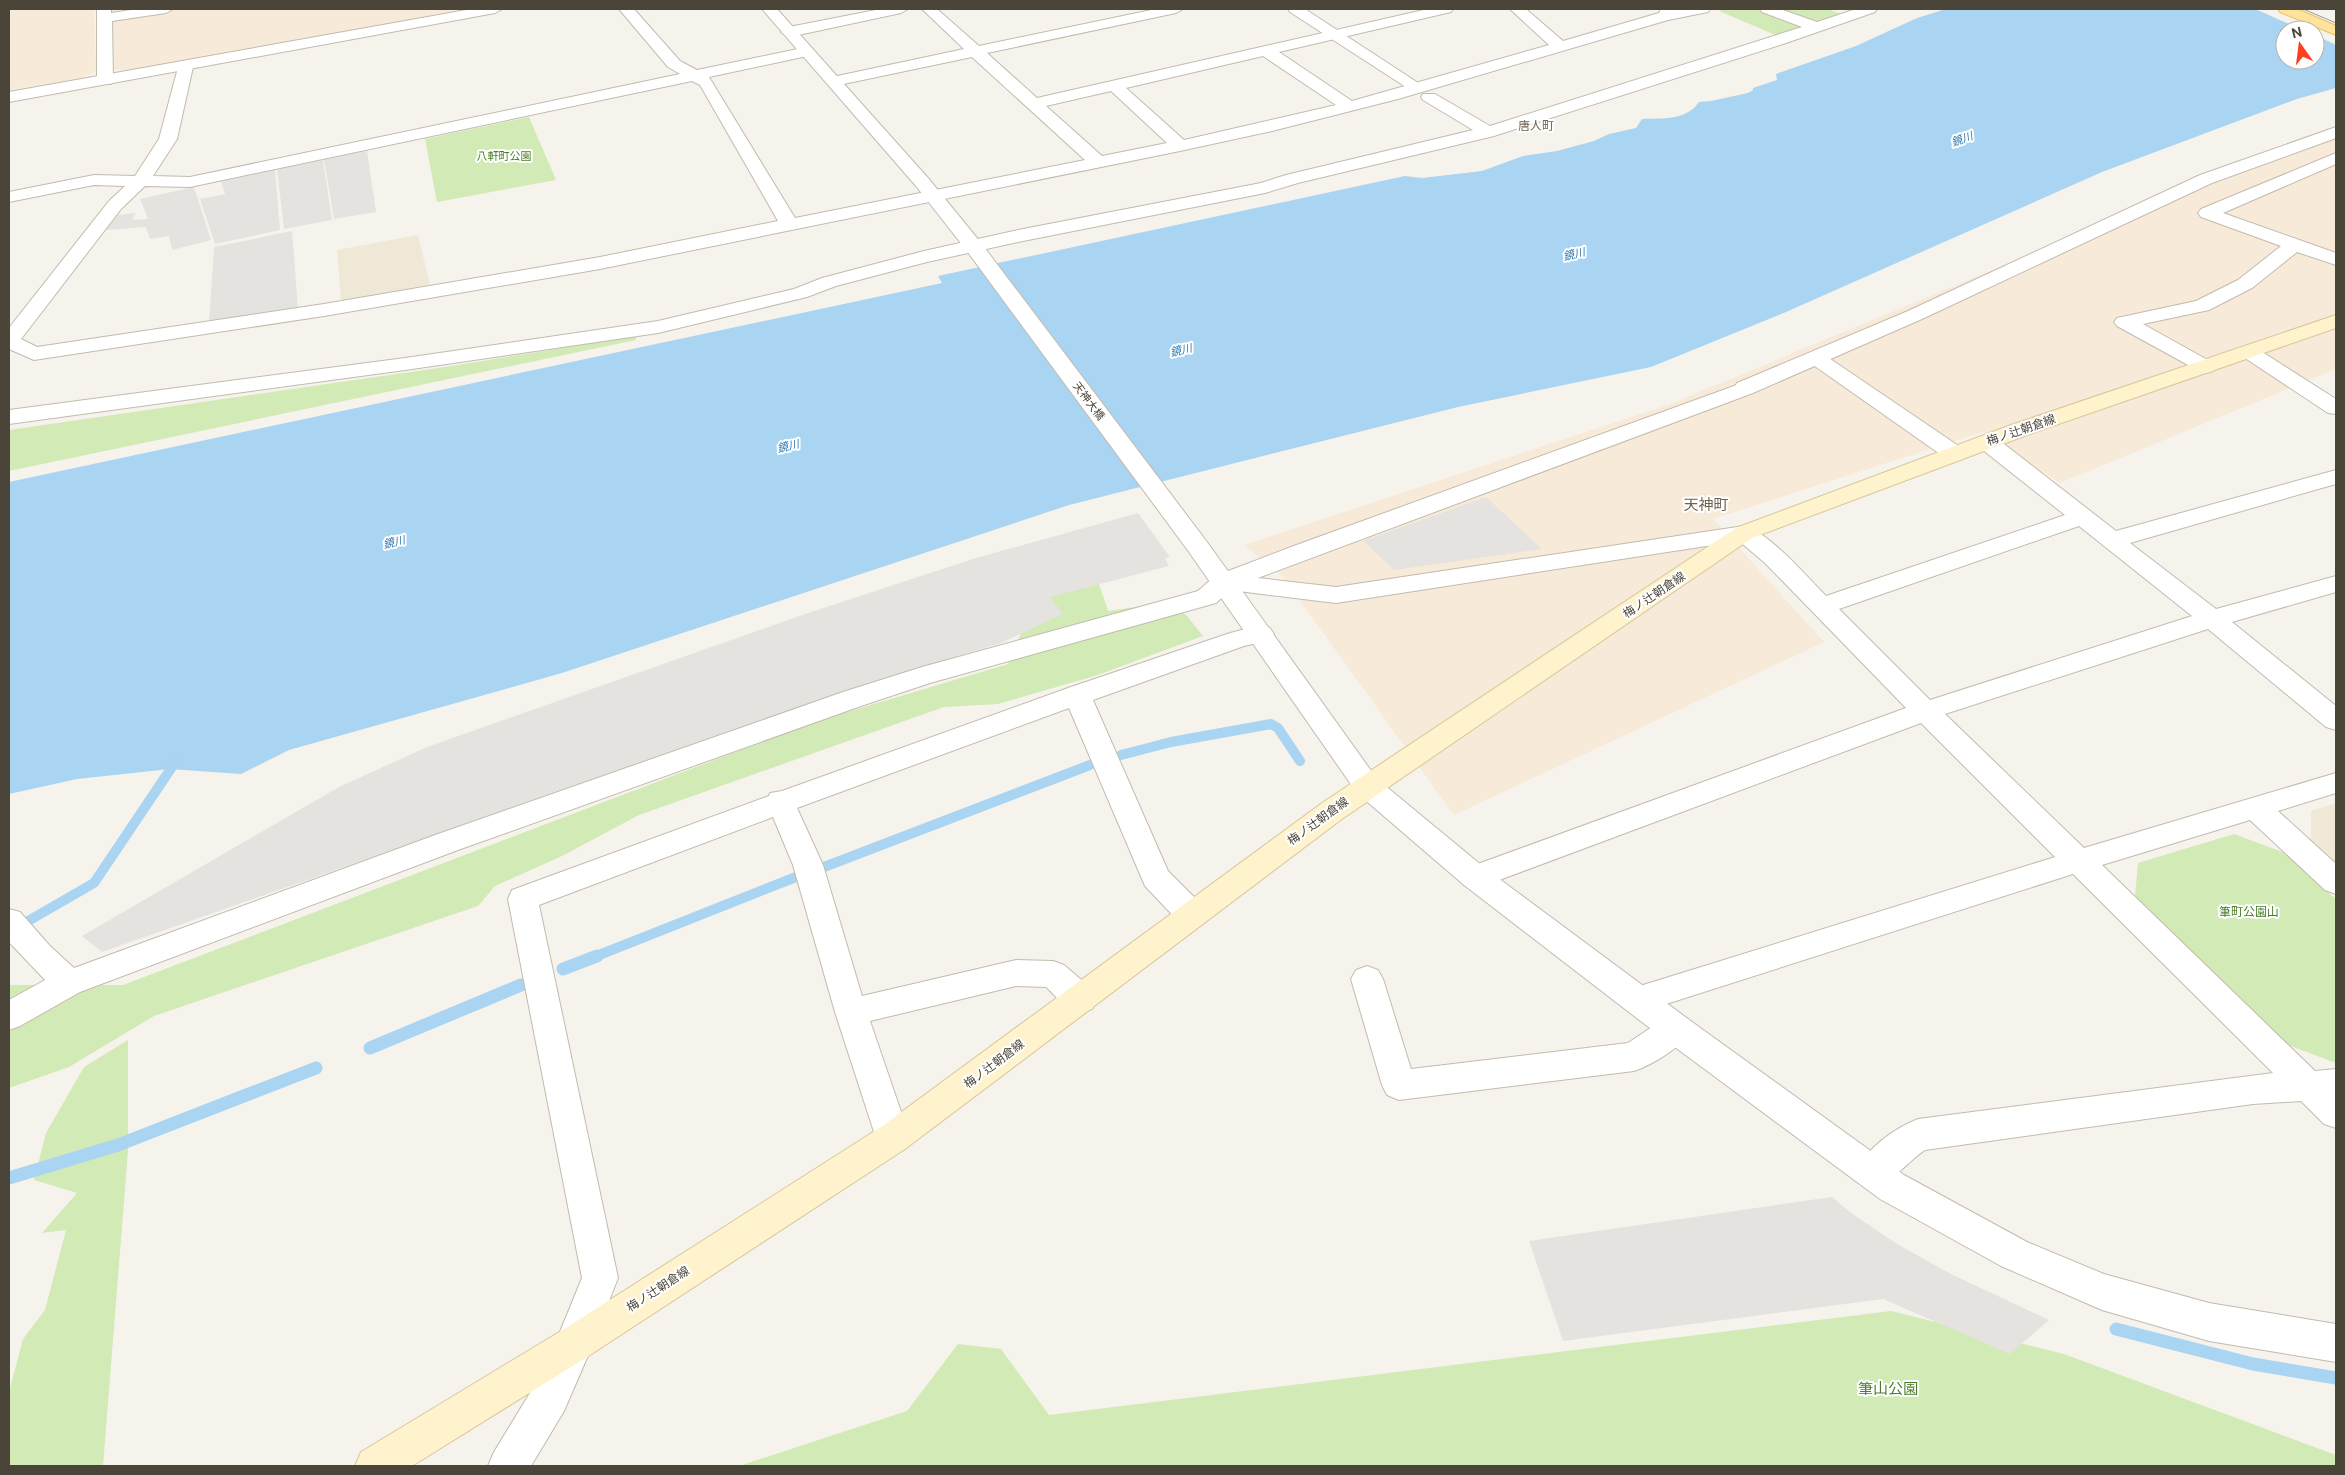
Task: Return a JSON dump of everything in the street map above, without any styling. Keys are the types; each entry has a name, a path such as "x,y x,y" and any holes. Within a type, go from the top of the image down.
{"main road":[{"path":"2285,9 2336,31"},
{"name":"梅ノ辻朝倉線","path":"375,1466 574,1344 893,1138 1367,786 1406,762 1744,533 1987,442 2336,321"}],"street":[{"path":"105,81 104,14 166,9"},
{"path":"9,97 185,67 495,9"},
{"path":"626,9 674,64 706,82 789,224"},
{"name":"天神大橋","path":"769,9 933,195 977,251 1224,582 1367,786 1475,877 1676,1029 1892,1187 2014,1254 2102,1292 2208,1322 2336,1343"},
{"path":"789,32 901,9"},
{"path":"929,9 1097,161"},
{"path":"834,81 1176,9"},
{"path":"1295,9 1488,132"},
{"path":"1034,104 1446,9"},
{"path":"1517,9 1560,47"},
{"path":"185,67 168,139 140,182 115,205 15,325 10,341 34,354 324,310 590,265 1097,161 1180,146 1423,92 1667,11 1703,9"},
{"path":"1767,9 1815,28"},
{"path":"9,417 396,366 658,327 800,293 829,282 914,260 977,251 1265,188 1292,179 1488,132 1781,40 1870,9"},
{"path":"1265,50 1350,107"},
{"path":"9,197 94,180 190,182 807,52"},
{"path":"1115,86 1180,146"},
{"path":"9,1016 69,983 448,842 852,699 922,676 1208,597 1224,582 1300,552 1745,388 1915,315 2206,179 2336,132"},
{"path":"2336,158 2207,213 2336,259"},
{"path":"2206,367 2124,322 2202,306 2245,284 2295,244"},
{"path":"2249,352 2336,408"},
{"path":"1816,358 1955,454"},
{"path":"1987,442 2212,619 2336,720"},
{"path":"2112,540 2336,477"},
{"path":"1822,606 2083,518"},
{"path":"1224,582 1336,595 1744,533 1774,558 1925,711 2078,861 2323,1085 2336,1113"},
{"path":"1475,877 1925,711 2212,619 2336,584"},
{"path":"508,1466 550,1397 574,1344 600,1278 523,899 780,801 1077,694 1239,639 1260,634"},
{"path":"1077,694 1156,878 1192,915"},
{"path":"1638,1000 2078,861 2336,783"},
{"path":"780,801 808,865 851,1012 893,1138"},
{"path":"2256,808 2336,882"},
{"path":"9,921 39,956 69,983"},
{"path":"851,1012 1016,973 1053,974 1081,999"},
{"path":"1367,978 1399,1085 1634,1057 1676,1029"},
{"path":"1873,1173 1896,1150 1918,1135 2254,1090 2323,1085"}],"shaded area":[{"path":"9,9 94,9 96,71 80,79 9,90"},
{"path":"112,9 467,9 130,71 113,69"},
{"path":"2336,127 2336,369 2060,483 1983,432 1713,519 1824,642 1454,815 1283,577 1244,545 1668,405"},
{"path":"367,151 376,212 334,219 324,159"},
{"path":"323,160 332,220 284,229 277,169"},
{"path":"275,170 280,230 215,244 200,199 225,194 221,181"},
{"path":"194,187 211,240 172,250 169,236 150,239 146,227 106,230 116,215 136,213 132,220 148,219 140,199"},
{"path":"292,231 298,308 209,322 214,247"},
{"path":"418,235 430,285 341,301 337,250"},
{"path":"1486,497 1542,549 1394,570 1363,541"},
{"path":"1138,513 1170,557 1165,558 1169,566 1050,597 1063,614 1001,643 941,661 703,741 102,952 82,936 339,787 427,747 808,613 976,558"},
{"path":"2336,803 2336,866 2311,843 2311,811"},
{"path":"1832,1197 1851,1213 1897,1244 1951,1274 2049,1320 2010,1354 1883,1299 1563,1341 1529,1241"}],"green space":[{"path":"1725,9 1756,9 1805,27 1778,36 1719,11"},
{"path":"1776,9 1827,9 1842,14 1813,24"},
{"name":"八軒町公園","path":"529,117 556,180 437,202 425,139"},
{"path":"636,336 636,340 9,471 9,430 445,367"},
{"path":"1096,575 1108,611 1169,602 1187,616 1203,636 1098,675 998,704 944,707 639,815 562,856 495,886 478,906 154,1016 69,1067 9,1088 9,985 123,985 817,721 1008,664 1025,624 1016,600"},
{"name":"筆町公園山","path":"2234,834 2285,853 2336,899 2336,1063 2288,1045 2135,896 2138,863"},
{"path":"128,1040 128,1151 103,1466 9,1466 9,1392 23,1339 45,1310 66,1230 42,1233 77,1193 34,1180 46,1133 84,1067"},
{"name":"筆山公園","path":"1891,1311 2064,1354 2336,1455 2336,1466 739,1466 907,1411 958,1344 1001,1349 1049,1415"}],"water":[{"name":"鏡川","path":"1946,9 2336,9 2336,88 2297,99 2102,172 1786,312 1651,367 1458,407 1069,505 562,673 289,750 241,774 170,769 77,779 9,794 9,482 942,283 938,276 1405,176 1422,178 1482,171 1523,156 1557,151 1594,141 1609,134 1636,128 1642,119 1674,117 1688,113 1699,102 1748,93 1753,88 1777,80 1776,74 1856,46 1917,18"}],"pier":[{"path":"2255,9 2336,9 2336,45 2325,40 2325,20 2280,20"}],"waterway":[{"path":"1121,755 1171,742 1271,724 1278,728 1300,761"},
{"path":"9,932 94,883 178,758"},
{"path":"824,867 1090,765"},
{"path":"594,957 796,877"},
{"path":"563,969 597,956"},
{"path":"370,1048 521,985"},
{"path":"9,1178 118,1145 316,1068"},
{"path":"2116,1329 2253,1364 2336,1378"}],"tram line":[{"path":"2303,9 2336,23"}],"district":[{"name":"唐人町","path":"1536,126"},
{"name":"天神町","path":"1706,505"}]}
